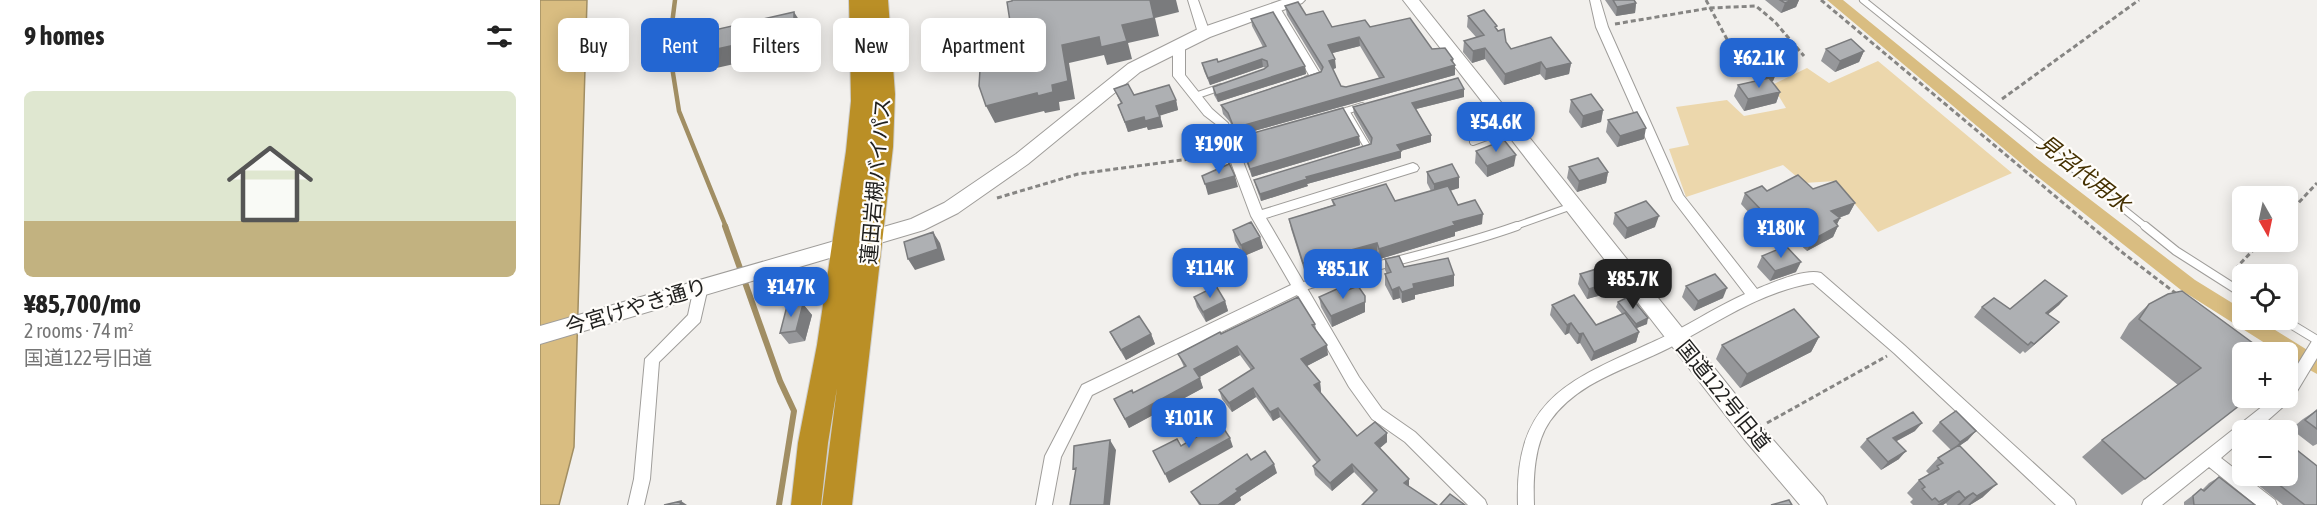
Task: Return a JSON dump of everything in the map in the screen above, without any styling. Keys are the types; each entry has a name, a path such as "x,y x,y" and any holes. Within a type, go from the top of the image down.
{"highway":[{"name":"蓮田岩槻バイパス","path":"806,505 813,443 831,345 858,151 862,101 859,0"},
{"name":"蓮田岩槻バイパス","path":"837,505 871,239 884,94 878,0"}],"street":[{"path":"1193,0 1204,33"},
{"name":"今宮けやき通り","path":"540,335 917,225 951,208 1022,159 1134,68 1204,33 1297,0"},
{"name":"国道122号旧道","path":"1411,0 1465,77 1512,128 1752,432 1815,505"},
{"path":"1595,0 1602,27 1678,197 1755,297"},
{"path":"1275,8 1316,77 1294,84"},
{"path":"1179,46 1179,76 1195,96 1214,110 1222,123 1251,184 1258,216 1354,382 1377,414 1410,437 1479,505"},
{"path":"1258,216 1413,168"},
{"path":"1526,505 1529,461 1537,431 1545,416 1578,385 1755,297 1795,281 1816,277 1899,349 2068,505"},
{"path":"1044,505 1053,456 1088,390 1301,288"},
{"path":"636,505 642,478 652,359 695,318 694,289"},
{"path":"2298,377 2314,350"},
{"path":"2261,420 2273,408"},
{"path":"2158,503 2209,458 2232,442"},
{"path":"2209,458 2269,505"}],"lane":[{"path":"1863,0 2176,251 2232,287"},
{"path":"1195,96 1224,86"},
{"path":"1329,116 1368,104"},
{"path":"1346,111 1368,148 1357,152"},
{"path":"1473,142 1512,128"},
{"path":"1301,288 1366,267 1483,238 1572,206"},
{"path":"2298,328 2317,340"}],"path":[{"path":"1706,0 1737,58"},
{"path":"1821,0 2123,253 2185,300"},
{"path":"1994,106 2139,0"},
{"path":"1602,27 1739,3 1758,6 1804,56"},
{"path":"995,198 1028,186 1090,172 1188,161 1234,146"},
{"path":"2298,203 2317,183"},
{"path":"2240,264 2251,252"},
{"path":"1752,432 1899,349"}],"shaded area":[{"path":"540,0 587,0 586,18 558,18 558,72 585,72 574,447 559,505 540,505"},
{"path":"1878,61 2012,173 1878,232 1836,181 1804,183 1783,165 1686,197 1669,149 1689,145 1676,107 1727,100 1744,116 1786,108 1772,85 1807,68 1829,83"}],"building":[{"path":"1150,0 1154,18 1122,25 1127,41 1101,47 1099,37 1062,45 1068,81 1052,85 1053,92 1038,96 1037,93 986,106 979,86 980,72 1046,72 1046,18 1009,18 1007,2"},
{"path":"1613,0 1634,0 1636,3 1617,7"},
{"path":"1298,2 1306,15 1323,11 1332,27 1365,20 1370,27 1410,18 1432,49 1445,48 1455,65 1234,128 1228,113 1221,105 1321,72 1323,67 1285,6","holes":["1359,37 1384,77 1346,87 1341,86 1329,61 1335,59 1328,45"]},
{"path":"1484,10 1497,26 1495,27 1498,31 1504,29 1506,42 1511,49 1551,37 1571,63 1546,69 1541,62 1505,74 1485,48 1473,51 1464,41 1484,35 1468,16"},
{"path":"794,12 794,18 767,18"},
{"path":"1273,12 1305,66 1216,95 1213,87 1264,69 1268,66 1267,61 1262,59 1208,78 1202,63 1217,59 1218,62 1266,46 1251,19"},
{"path":"731,26 731,46 719,49 719,29"},
{"path":"1851,39 1864,51 1840,61 1826,49"},
{"path":"1763,48 1778,69 1761,72 1746,51"},
{"path":"1458,78 1464,89 1412,103 1431,135 1397,145 1401,151 1306,177 1307,179 1260,194 1254,180 1371,144 1372,138 1353,107"},
{"path":"1769,78 1780,92 1748,99 1738,85"},
{"path":"1128,84 1134,95 1169,85 1176,100 1156,106 1160,117 1145,121 1144,117 1125,122 1118,105 1122,103 1114,89"},
{"path":"1591,94 1603,110 1583,116 1571,100"},
{"path":"1343,108 1359,136 1250,169 1239,137"},
{"path":"1637,112 1646,128 1620,136 1608,120"},
{"path":"1504,140 1516,155 1487,166 1476,151"},
{"path":"1598,158 1608,172 1579,181 1569,167"},
{"path":"1228,161 1235,176 1205,184 1202,176 1229,164"},
{"path":"1452,164 1459,177 1434,184 1427,172"},
{"path":"1798,175 1813,189 1836,181 1855,203 1831,211 1840,218 1834,221 1838,226 1812,240 1778,210 1766,215 1745,193 1762,186 1767,191"},
{"path":"1386,184 1395,201 1448,186 1458,205 1475,200 1483,214 1453,222 1455,225 1379,249 1377,243 1303,263 1289,219 1335,205 1332,200"},
{"path":"1646,201 1659,216 1627,228 1615,213"},
{"path":"1251,222 1260,237 1241,245 1233,230"},
{"path":"933,232 938,249 908,259 904,242"},
{"path":"1786,246 1801,262 1775,271 1762,256"},
{"path":"1399,256 1404,267 1448,258 1454,275 1413,284 1414,288 1402,292 1399,287 1392,290 1385,274 1391,272 1385,259"},
{"path":"1603,267 1612,282 1589,289 1580,274"},
{"path":"1715,274 1727,288 1698,301 1686,286"},
{"path":"2045,280 2067,296 2046,313 2059,322 2034,344 2031,342 2028,345 1982,307 1994,298 2010,309"},
{"path":"1216,286 1225,301 1203,312 1194,297"},
{"path":"1358,286 1365,296 1365,302 1331,316 1319,297 1337,289 1340,293"},
{"path":"2182,291 2232,330 2251,342 2232,342 2232,408 2236,408 2145,479 2102,440 2201,368 2139,319 2149,304 2168,294"},
{"path":"1574,295 1596,325 1625,313 1639,332 1594,352 1583,333 1579,334 1571,323 1567,325 1552,305"},
{"path":"1630,296 1648,318 1636,324 1618,302"},
{"path":"1298,297 1315,324 1312,325 1327,345 1301,359 1320,382 1314,385 1357,436 1375,422 1387,433 1375,443 1409,479 1404,483 1437,505 1362,505 1377,490 1352,464 1330,483 1313,466 1320,460 1278,408 1270,412 1253,388 1229,403 1219,390 1254,368 1237,346 1194,369 1200,378 1125,419 1114,399 1132,390 1133,393 1186,366 1178,354 1220,332 1221,334"},
{"path":"803,304 796,331 780,333 787,306"},
{"path":"1794,309 1819,337 1747,374 1722,345"},
{"path":"1139,316 1151,334 1121,350 1110,332"},
{"path":"2317,410 2317,429 2305,420"},
{"path":"1956,411 1976,431 1960,442 1940,422"},
{"path":"1913,412 1922,423 1893,438 1906,451 1888,462 1867,439"},
{"path":"1220,423 1230,438 1165,474 1153,451 1177,439 1181,446"},
{"path":"1110,440 1104,505 1070,505 1076,468 1073,469 1074,446"},
{"path":"1959,445 1997,484 1977,496 1973,493 1965,498 1959,491 1939,502 1935,498 1932,500 1922,489 1925,487 1919,480 1939,469 1937,466 1943,463 1938,458"},
{"path":"1265,451 1274,464 1236,489 1238,491 1218,505 1201,505 1191,492 1247,454 1251,460"},
{"path":"2298,451 2317,466 2317,505 2305,505 2281,486 2298,486"},
{"path":"2219,477 2255,505 2194,505 2193,496 2201,489 2204,491"},
{"path":"1450,494 1465,505 1440,505"},
{"path":"1789,500 1792,505 1771,505"},
{"path":"681,501 680,505 664,505"}],"waterway":[{"path":"675,0 669,48 679,111 726,227"},
{"name":"見沼代用水","path":"1834,0 2034,165 2188,285 2317,366"},
{"path":"725,226 780,381 794,411 779,505"}]}
